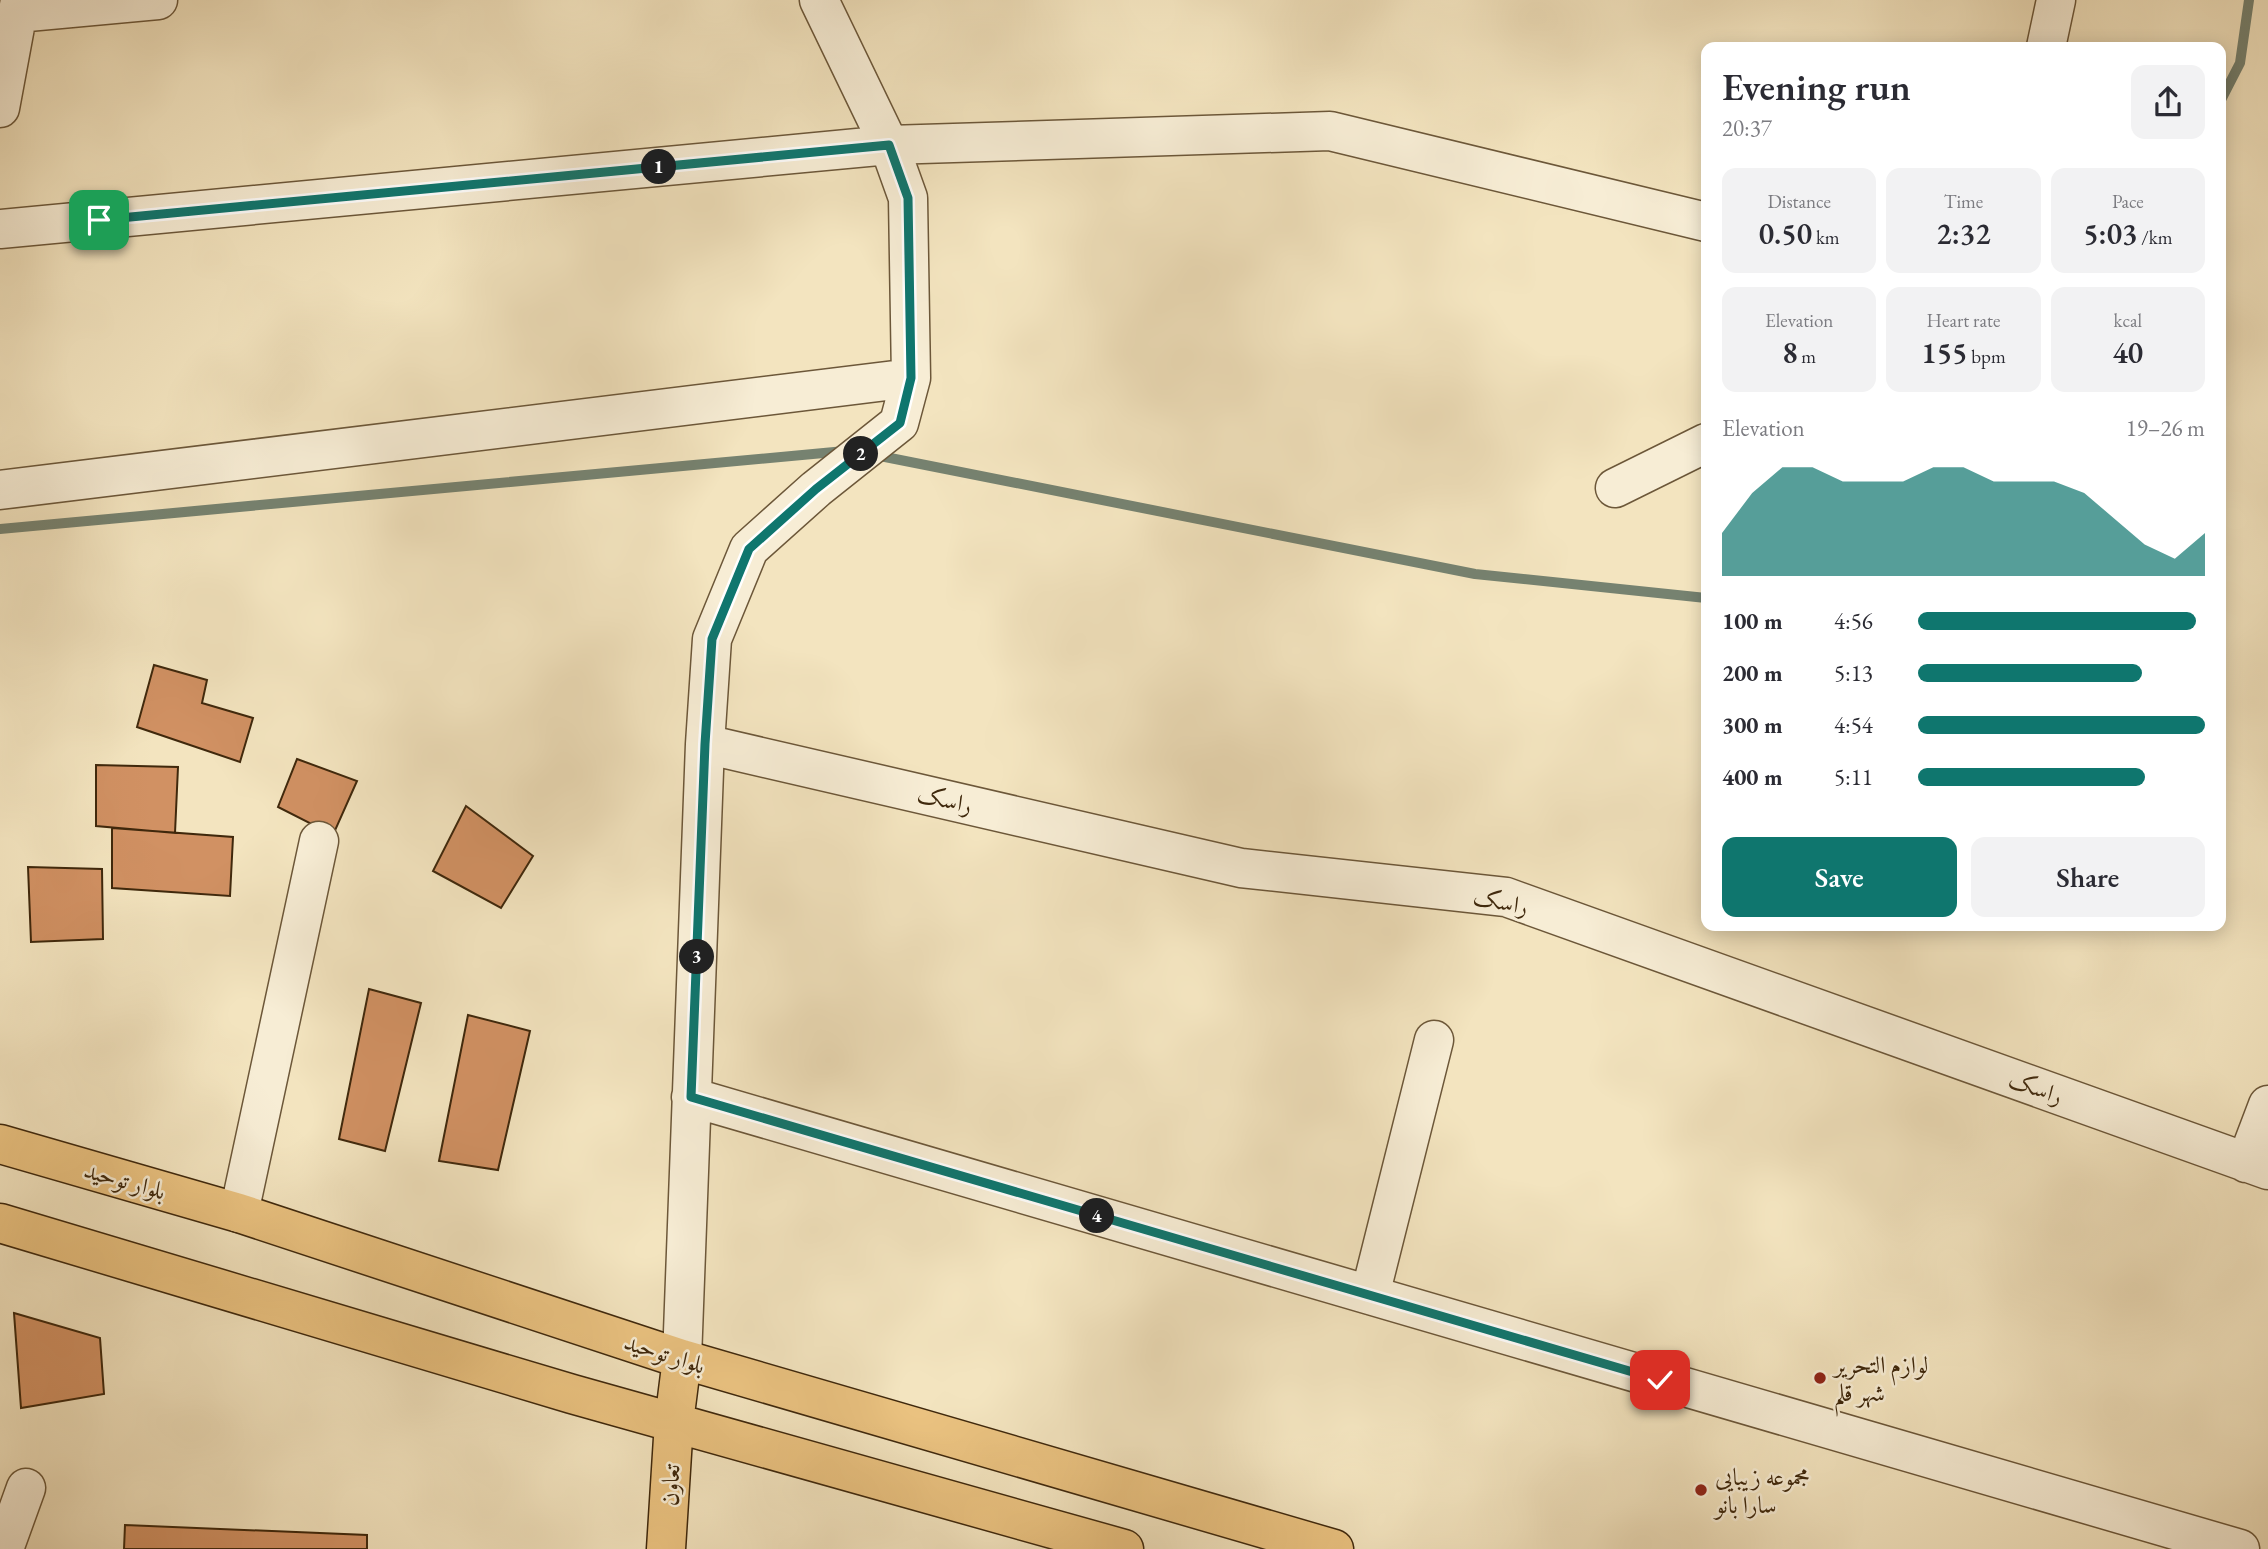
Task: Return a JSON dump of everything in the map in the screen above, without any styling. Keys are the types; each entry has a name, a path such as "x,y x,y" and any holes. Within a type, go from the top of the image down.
{"main road":[{"name":"بلوار توحید","path":"0,1144 239,1213 682,1359 1334,1549"},
{"path":"0,1223 572,1394 1124,1549"},
{"name":"تعاون","path":"666,1549 674,1422 682,1359"}],"street":[{"path":"0,108 19,6 158,0"},
{"path":"682,1359 705,744 712,639 749,549 816,489 900,423 911,378 908,198 889,145 819,0"},
{"path":"2047,42 2056,0"},
{"path":"0,229 889,145 1330,131 1701,221"},
{"path":"0,490 911,378"},
{"path":"1615,488 1701,445"},
{"name":"راسک","path":"705,744 1241,868 1506,897 2257,1166"},
{"path":"239,1213 318,841"},
{"path":"1370,1295 1434,1040"},
{"path":"691,1097 2240,1549"},
{"path":"2257,1166 2268,1105"},
{"path":"4,1549 26,1488"}],"building":[{"path":"154,665 207,680 202,703 253,718 240,762 137,727"},
{"path":"297,759 357,781 333,835 278,807"},
{"path":"96,765 178,767 175,833 96,826"},
{"path":"466,806 533,856 501,908 433,871"},
{"path":"112,828 233,837 230,896 112,888"},
{"path":"28,867 102,869 103,939 31,942"},
{"path":"369,989 421,1003 385,1151 339,1139"},
{"path":"468,1015 530,1031 498,1170 439,1161"},
{"path":"14,1313 100,1338 104,1394 21,1408"},
{"path":"125,1525 367,1535 367,1549 124,1549"}],"waterway":[{"path":"2226,90 2240,63 2249,0"},
{"path":"0,529 845,451"},
{"path":"875,455 1475,574 1701,597"}],"place":[{"name":"لوازم التحریر شهر قلم","path":"1820,1378"},
{"name":"مجموعه زیبایی سارا بانو","path":"1701,1490"}],"route":[{"path":"99,220 889,145 908,198 911,378 900,423 816,489 749,549 712,639 705,744 691,1097 1660,1380"}]}
